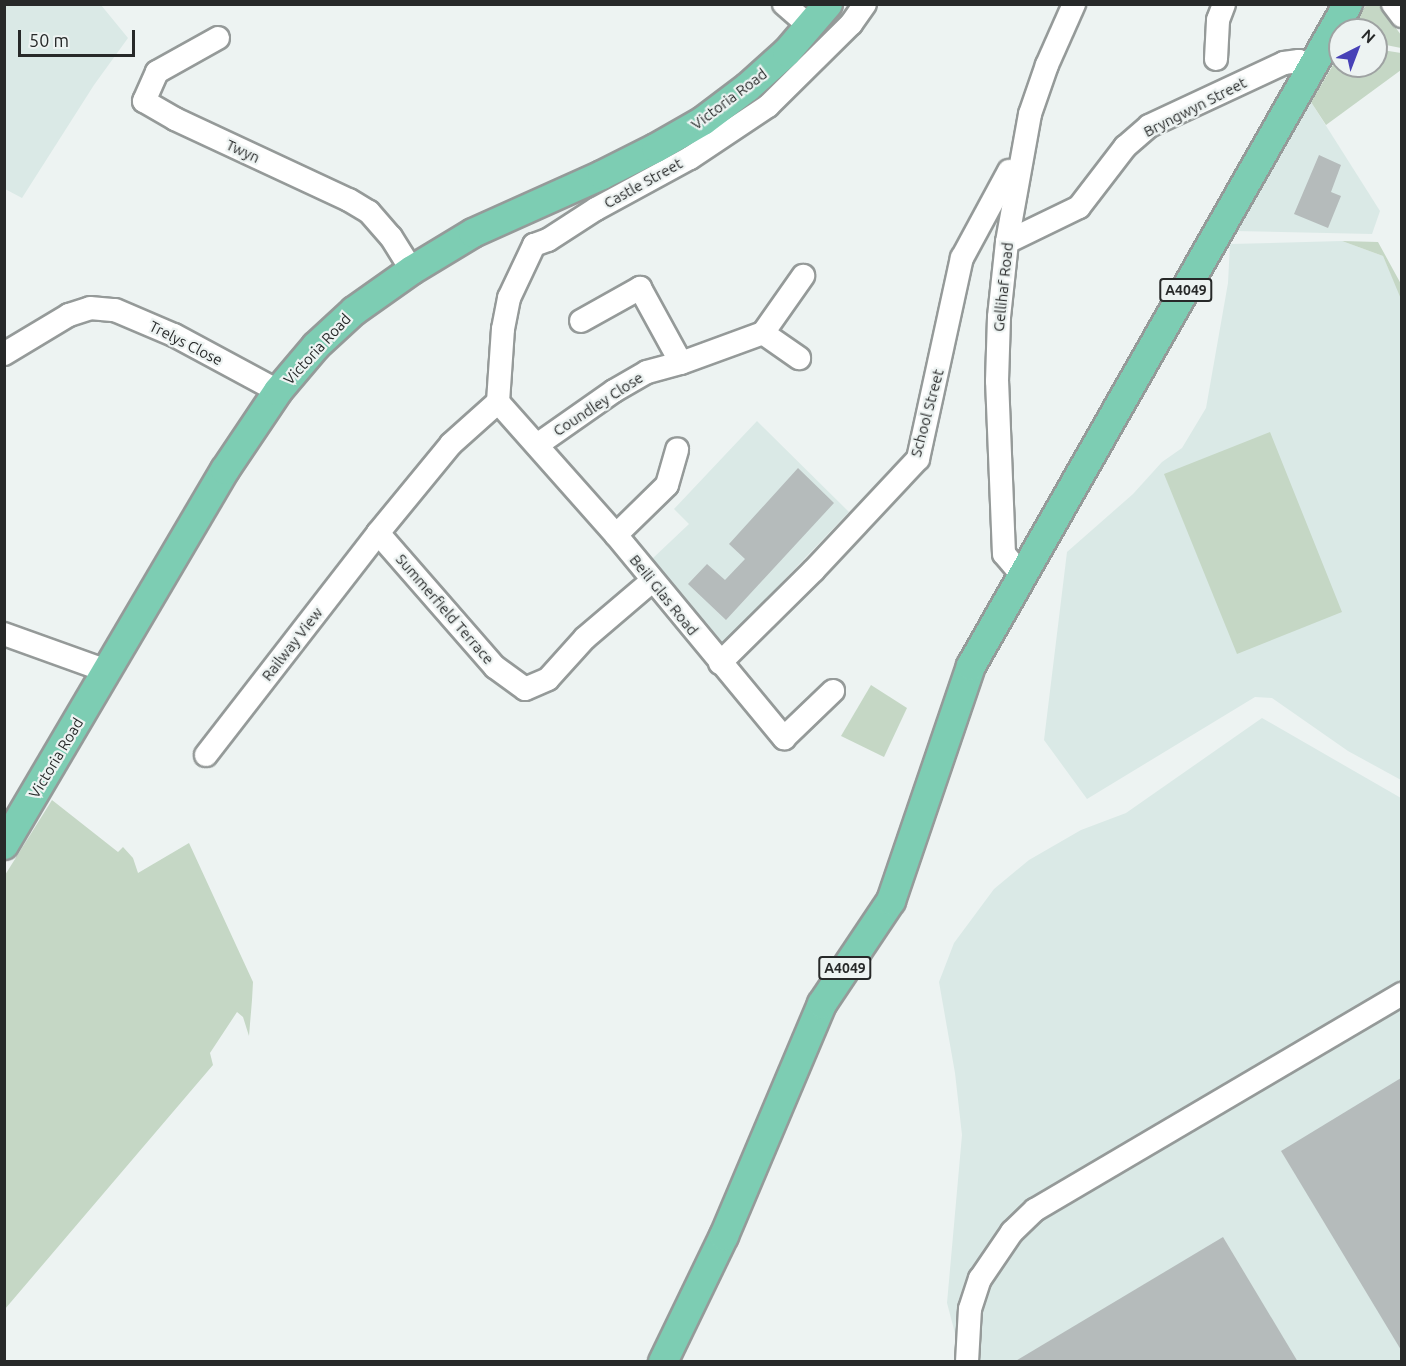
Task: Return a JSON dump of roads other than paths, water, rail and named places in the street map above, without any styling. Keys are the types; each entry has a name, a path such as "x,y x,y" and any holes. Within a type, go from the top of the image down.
{"main road":[{"name":"Victoria Road","path":"4,845 12,815 107,671 224,472 278,391 316,346 354,311 412,270 473,233 656,148 703,121 748,87 810,27 828,4"},
{"name":"A4049","path":"663,1362 724,1236 822,1004 891,901 971,666 1021,574 1348,4"}],"street":[{"path":"784,4 810,27"},
{"name":"Castle Street","path":"534,245 562,231 642,182 690,158 768,106 851,24 865,4"},
{"name":"Gellihaf Road","path":"1021,574 1005,554 997,381 999,317 1007,242 1030,114 1047,65 1074,4"},
{"path":"1216,58 1218,20 1224,4"},
{"path":"1393,4 1401,16"},
{"name":"Twyn","path":"219,38 157,72 144,100 175,119 349,200 369,212 391,237 412,270"},
{"name":"Bryngwyn Street","path":"1007,242 1079,207 1125,147 1149,126 1284,63 1299,61 1312,68"},
{"name":"School Street","path":"720,663 814,570 918,459 962,258 1009,171"},
{"path":"562,231 592,179"},
{"path":"498,402 503,329 510,298 534,245 522,210"},
{"path":"799,358 763,333 803,276"},
{"path":"581,321 640,288 681,363"},
{"name":"Trelys Close","path":"4,354 47,326 90,308 116,310 139,318 278,391"},
{"name":"Coundley Close","path":"537,444 614,391 647,372 681,363 763,333"},
{"name":"Beili Glas Road","path":"498,402 616,535 784,738 833,692"},
{"name":"Railway View","path":"206,755 378,533 451,444 498,402"},
{"path":"616,535 667,485 677,449"},
{"name":"Summerfield Terrace","path":"378,533 495,667 525,689 548,679 585,638 652,581"},
{"path":"4,634 107,671"},
{"path":"967,1362 970,1309 980,1279 1012,1232 1035,1210 1401,994"}]}
